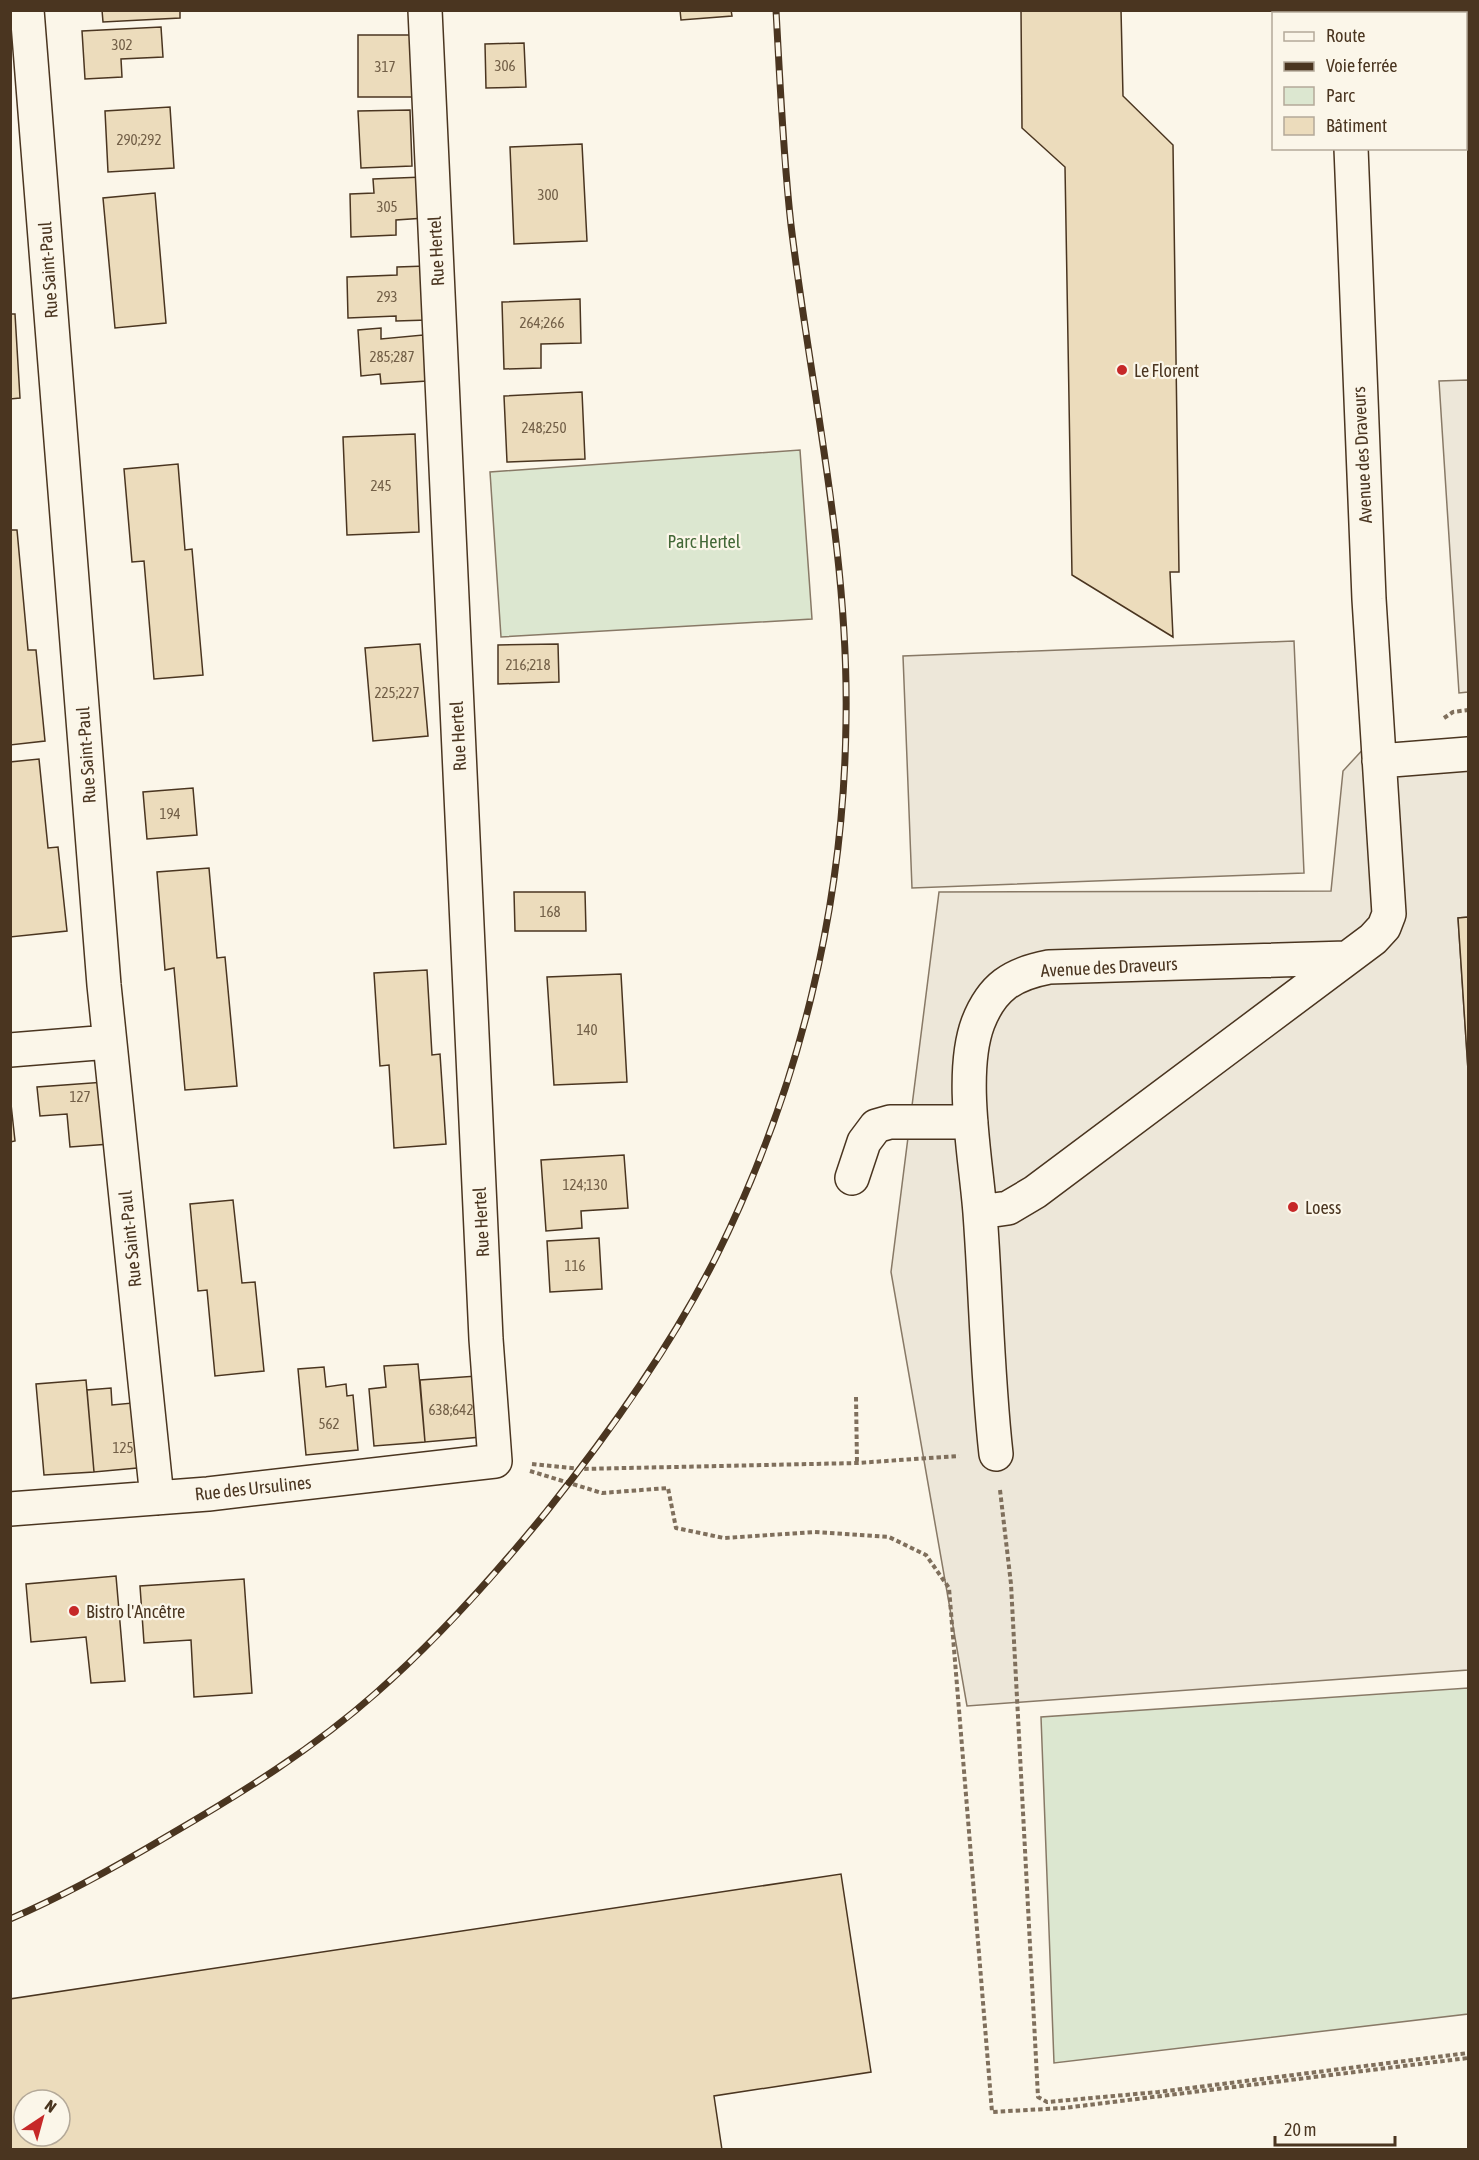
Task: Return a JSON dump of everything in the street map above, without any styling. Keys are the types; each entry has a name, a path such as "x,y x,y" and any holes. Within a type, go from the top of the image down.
{"street":[{"name":"Rue Saint-Paul","path":"27,10 109,1042 157,1498"},
{"name":"Rue Hertel","path":"425,10 485,1327 495,1461"},
{"name":"Avenue des Draveurs","path":"980,1212 1008,1208 1023,1201 1373,939 1384,927 1389,914 1372,672 1350,150"},
{"path":"1379,761 1468,754"},
{"name":"Avenue des Draveurs","path":"983,1455 992,1411 980,1212 971,1122 971,1061 974,1036 991,997 1001,986 1022,974 1049,967 1347,958"},
{"path":"10,1050 109,1042"},
{"path":"852,1178 864,1142 876,1126 890,1122 971,1122"},
{"name":"Rue des Ursulines","path":"10,1509 157,1498 495,1461"}],"path":[{"path":"856,1397 857,1463"},
{"path":"495,1461 581,1469 857,1463 983,1455 1011,1584 1038,2097 1047,2102 1158,2092 1468,2056"},
{"path":"495,1461 602,1493 668,1488 676,1528 724,1538 814,1532 889,1537 926,1555 949,1588 992,2112 1064,2108 1468,2056"}],"green space":[{"name":"Parc Hertel","path":"800,450 812,619 501,637 490,472"},
{"path":"1468,1688 1468,2014 1054,2063 1041,1717"}],"shaded area":[{"path":"1468,380 1468,692 1459,693 1439,381"},
{"path":"1294,641 1304,873 912,888 903,656"},
{"path":"1367,745 1468,756 1468,917 1458,918 1468,1070 1468,1670 967,1706 891,1272 939,892 1331,891 1343,771"}],"building":[{"path":"102,10 180,10 180,18 103,22"},
{"path":"680,10 731,10 732,16 681,20"},
{"name":"Le Florent","path":"1021,10 1121,10 1123,96 1173,145 1179,572 1170,572 1173,637 1072,575 1065,167 1022,128"},
{"path":"161,27 163,57 121,59 122,77 85,79 82,31"},
{"path":"358,35 413,35 412,97 358,97"},
{"path":"524,43 526,87 486,88 485,44"},
{"path":"170,107 174,168 108,172 105,111"},
{"path":"410,110 412,166 361,168 358,111"},
{"path":"582,144 587,241 514,244 510,147"},
{"path":"423,177 425,218 396,220 396,235 351,237 350,194 374,193 373,179"},
{"path":"155,193 166,323 115,328 103,198"},
{"path":"426,266 428,320 396,321 396,316 348,318 347,277 397,275 397,267"},
{"path":"580,299 581,343 541,344 541,368 504,369 502,302"},
{"path":"10,314 15,314 20,398 10,399"},
{"path":"381,328 381,339 423,335 427,381 381,384 380,374 361,376 358,330"},
{"path":"582,392 585,459 507,462 504,396"},
{"path":"415,434 419,532 347,535 343,437"},
{"path":"178,464 185,550 192,549 203,675 154,679 144,561 132,562 124,469"},
{"path":"10,530 17,530 28,650 36,650 45,741 10,745"},
{"path":"420,644 428,736 373,741 365,648"},
{"path":"558,644 559,682 498,684 498,645"},
{"path":"39,759 48,848 58,847 67,931 10,937 10,762"},
{"path":"193,788 197,835 147,839 143,792"},
{"path":"209,868 217,958 225,957 237,1086 185,1090 174,968 165,970 157,872"},
{"path":"514,892 585,892 586,931 515,931"},
{"path":"1468,917 1468,1070 1458,918"},
{"path":"427,970 432,1055 440,1054 446,1144 394,1148 389,1065 380,1066 374,973"},
{"path":"621,974 627,1082 554,1085 547,977"},
{"path":"105,1082 110,1144 70,1147 67,1114 40,1116 37,1087"},
{"path":"10,1095 15,1141 10,1142"},
{"path":"624,1155 628,1208 581,1211 582,1228 546,1231 541,1160"},
{"path":"233,1200 242,1283 255,1282 264,1371 215,1376 207,1290 198,1291 190,1204"},
{"path":"599,1238 602,1289 550,1292 547,1241"},
{"path":"418,1364 425,1442 374,1446 369,1389 386,1387 384,1366"},
{"path":"324,1367 326,1387 346,1384 347,1396 353,1395 358,1450 306,1455 298,1369"},
{"path":"477,1376 481,1437 425,1442 420,1380"},
{"path":"86,1380 94,1472 44,1475 36,1384"},
{"path":"111,1388 112,1405 143,1402 148,1467 94,1472 87,1390"},
{"name":"Bistro l'Ancêtre","path":"116,1576 125,1681 91,1683 86,1637 31,1642 26,1584"},
{"path":"244,1579 252,1693 194,1697 191,1640 144,1643 140,1586"},
{"path":"841,1874 871,2072 714,2096 722,2150 10,2150 10,1999"}],"railway":[{"path":"10,1919 112,1868 251,1786 303,1751 352,1713 422,1650 465,1606 527,1535 616,1420 659,1357 698,1291 745,1194 771,1129 793,1063 826,928 837,860 846,721 845,659 835,534 791,225 776,10"}],"place":[{"name":"Le Florent","path":"1122,370"},
{"name":"Loess","path":"1293,1207"},
{"name":"Bistro l'Ancêtre","path":"74,1611"}]}
